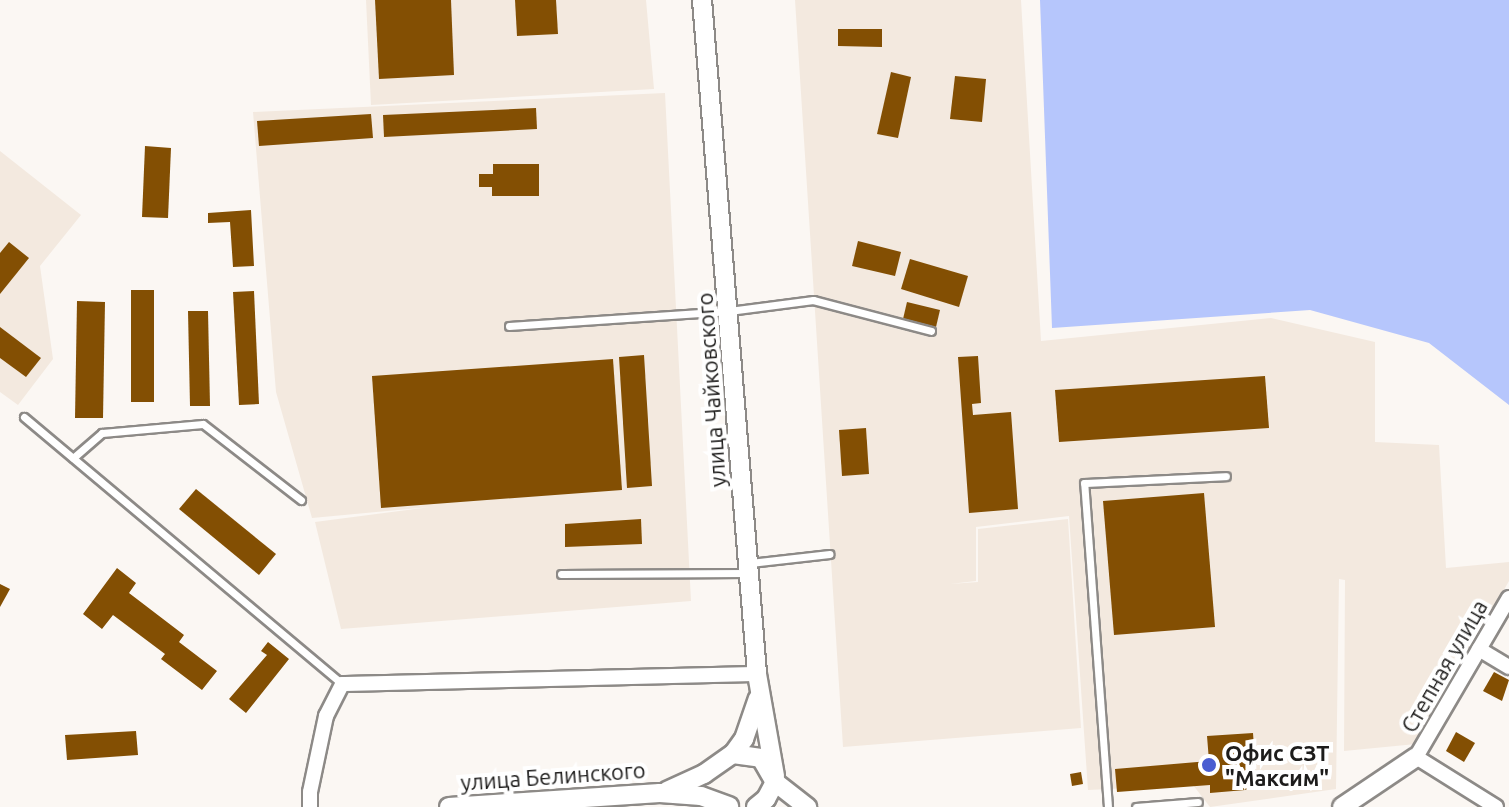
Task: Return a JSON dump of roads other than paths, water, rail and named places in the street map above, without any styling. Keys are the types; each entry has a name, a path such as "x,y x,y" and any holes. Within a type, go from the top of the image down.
{"main road":[{"name":"улица Чайковского","path":"702,0 757,674 775,779 774,807"},
{"path":"730,806 717,785 730,757 744,739 759,694"},
{"path":"660,793 730,757 761,758 775,779 807,807"},
{"path":"1342,807 1416,757"},
{"path":"756,807 766,799 775,779"},
{"path":"660,793 705,797 730,806"},
{"name":"улица Белинского","path":"449,807 660,793"}],"street":[{"name":"Степная улица","path":"1496,807 1416,757 1509,598"},
{"path":"1479,649 1509,667"},
{"path":"310,807 310,792 326,716 342,684 757,674"}],"lane":[{"path":"509,326 729,311 813,300 931,331"},
{"path":"24,417 342,684"},
{"path":"73,458 102,433 203,424 301,500"},
{"path":"1108,807 1084,483 1226,476"},
{"path":"561,574 748,568 829,554"},
{"path":"1136,807 1198,802"}],"place":[{"name":"Офис СЗТ \"Максим\"","path":"1209,765"}]}
